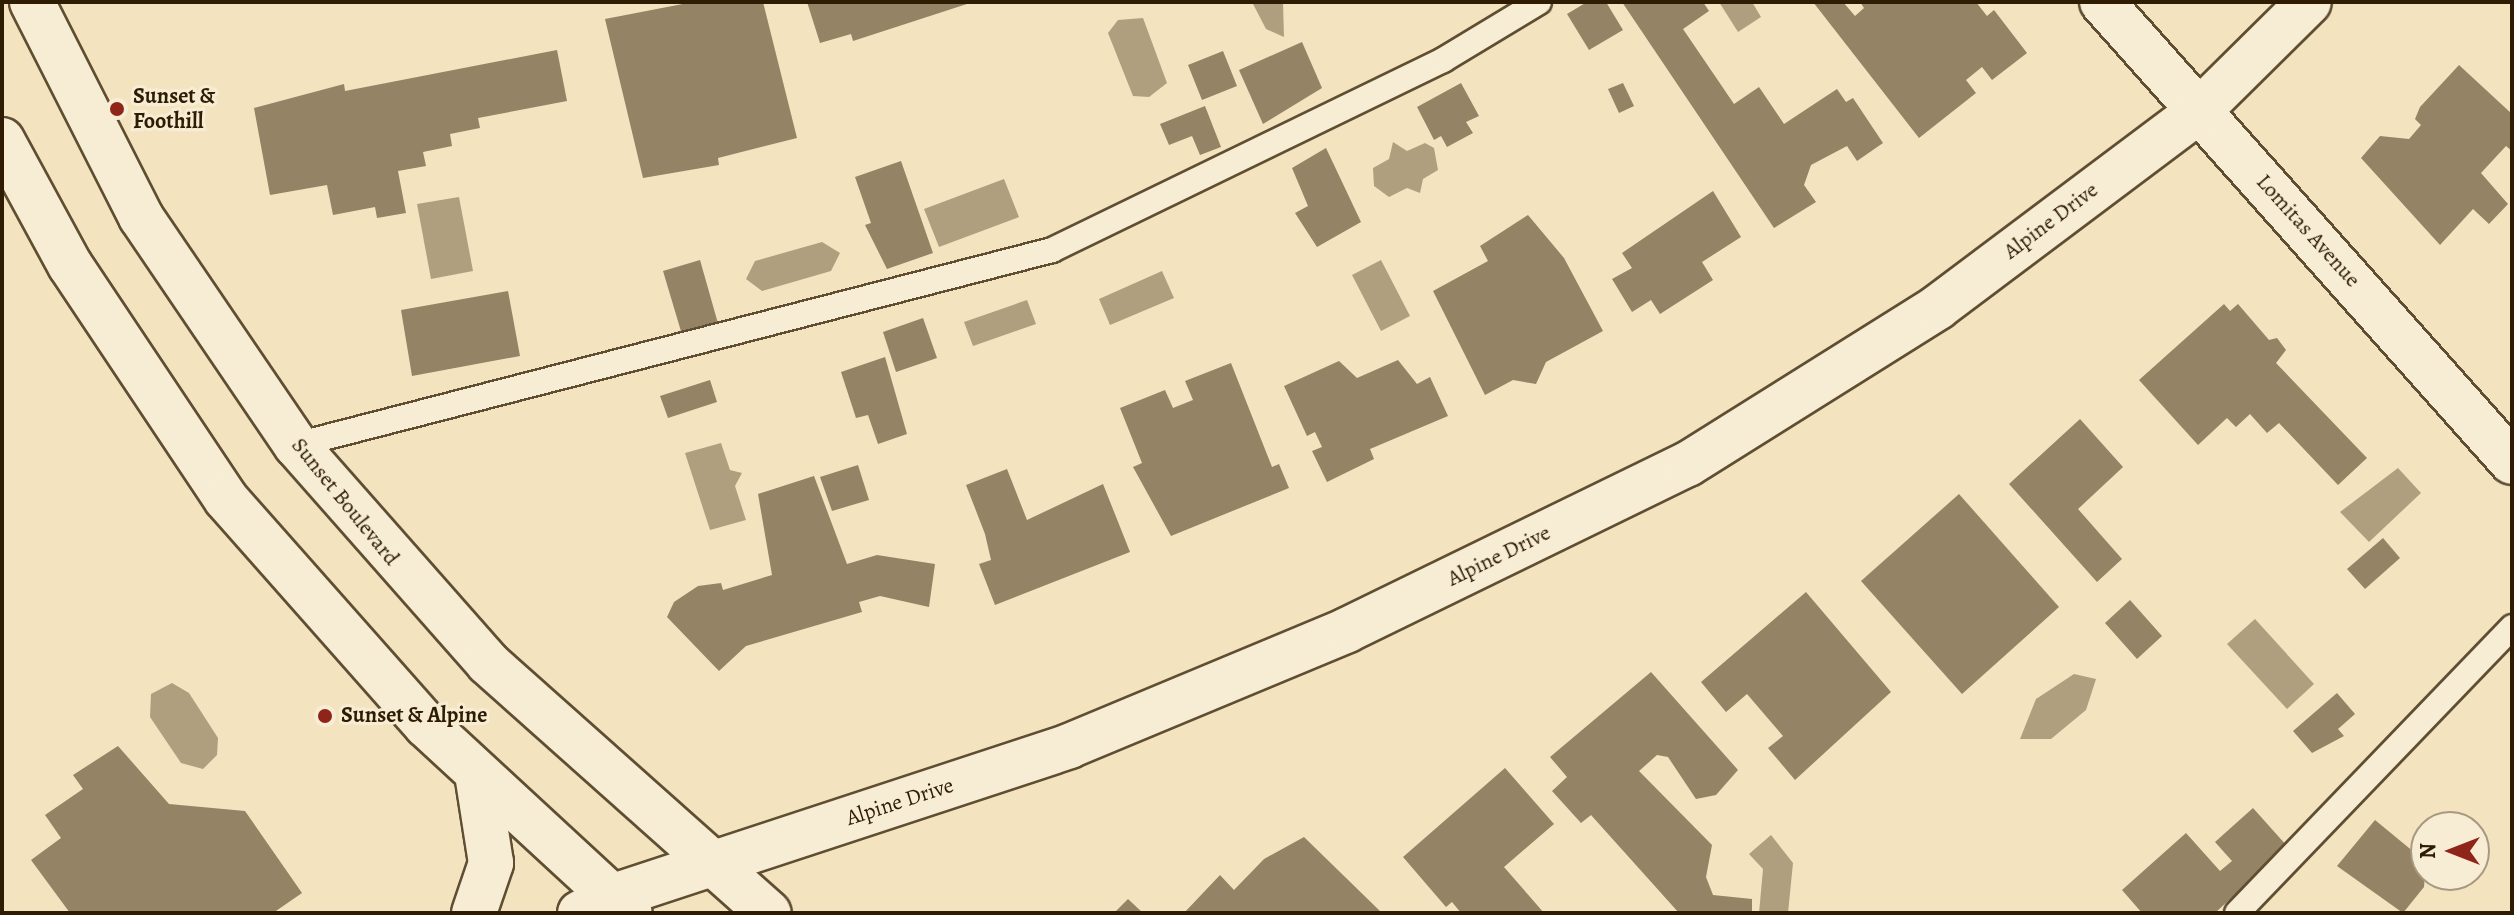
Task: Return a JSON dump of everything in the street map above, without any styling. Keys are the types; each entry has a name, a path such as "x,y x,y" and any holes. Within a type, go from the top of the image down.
{"street":[{"name":"Sunset Boulevard","path":"32,2 141,217 296,445 488,663 769,913"},
{"name":"Lomitas Avenue","path":"2102,2 2512,462"},
{"name":"Alpine Drive","path":"607,908 713,864 1069,746 1347,630 1688,464 1938,307 2200,110 2309,2"},
{"path":"2,140 70,265 226,499 326,619 607,908"},
{"path":"474,913 491,863 477,774"}],"lane":[{"path":"296,445 1052,250 1443,60 1539,2"},
{"path":"2237,913 2512,627"}],"shaded area":[{"path":"1252,2 1283,2 1284,37 1266,29"},
{"path":"1719,2 1752,2 1761,17 1738,32"},
{"path":"1143,18 1167,83 1149,97 1133,96 1108,33 1118,20"},
{"path":"1393,142 1407,151 1425,143 1434,148 1438,170 1423,179 1420,193 1407,188 1389,197 1374,186 1373,168 1389,159"},
{"path":"1004,179 1019,217 939,247 924,209"},
{"path":"459,197 473,271 431,279 417,204"},
{"path":"822,242 840,253 831,271 762,291 746,279 755,261"},
{"path":"1381,260 1410,316 1381,331 1352,275"},
{"path":"1162,271 1174,298 1110,325 1099,299"},
{"path":"1027,300 1036,324 973,346 964,322"},
{"path":"721,443 730,470 742,473 735,486 746,520 710,530 685,453"},
{"path":"2398,468 2421,493 2369,542 2340,512"},
{"path":"2255,619 2314,684 2287,709 2227,644"},
{"path":"2074,674 2096,679 2086,710 2051,739 2020,739 2036,699"},
{"path":"172,683 189,693 218,738 217,755 203,769 181,763 150,717 151,694"},
{"path":"1771,835 1793,863 1788,913 1759,913 1763,869 1749,854"}],"building":[{"path":"693,2 763,2 797,138 718,158 719,165 643,178 605,19"},
{"path":"807,2 970,3 853,41 851,34 820,43"},
{"path":"1587,2 1606,2 1623,30 1589,50 1567,14"},
{"path":"1622,2 1703,2 1709,11 1683,29 1734,104 1759,87 1784,124 1837,89 1846,102 1853,98 1883,143 1857,161 1847,146 1811,165 1804,185 1816,202 1774,228"},
{"path":"1813,2 1843,2 1855,16 1864,8 1860,2 1976,2 1987,16 1994,10 2027,53 1992,80 1982,67 1966,80 1976,93 1919,138"},
{"path":"1302,42 1322,88 1263,124 1239,70"},
{"path":"557,50 567,101 478,118 480,128 450,134 452,146 423,152 426,166 398,171 406,213 377,218 375,207 333,215 327,185 270,195 254,108 344,84 345,91"},
{"path":"1223,51 1237,86 1202,100 1188,65"},
{"path":"2459,65 2512,114 2512,151 2506,146 2481,173 2508,204 2489,224 2473,209 2440,245 2361,158 2380,136 2409,139 2421,125 2415,119 2420,107"},
{"path":"1461,83 1479,116 1466,122 1473,133 1447,147 1441,136 1434,140 1417,107"},
{"path":"1623,83 1634,106 1619,113 1608,89"},
{"path":"1205,106 1221,147 1200,155 1192,136 1169,145 1160,124"},
{"path":"1326,148 1361,222 1317,247 1295,213 1308,206 1292,168"},
{"path":"901,161 933,253 887,269 865,225 871,223 855,177"},
{"path":"1713,191 1741,237 1702,262 1713,280 1660,314 1651,300 1632,312 1612,279 1632,268 1622,253"},
{"path":"1528,215 1564,258 1603,331 1546,362 1536,384 1513,380 1485,395 1433,291 1488,261 1480,246"},
{"path":"700,260 719,327 683,338 663,271"},
{"path":"508,291 520,356 412,376 401,310"},
{"path":"2224,304 2230,311 2238,304 2269,340 2277,338 2286,350 2276,363 2367,458 2338,485 2279,423 2267,433 2250,414 2236,427 2227,418 2198,445 2139,380"},
{"path":"923,318 937,358 896,372 883,332"},
{"path":"885,357 907,434 878,444 868,415 856,418 841,372"},
{"path":"1398,360 1417,384 1430,377 1448,416 1370,449 1374,459 1327,482 1312,451 1322,447 1315,432 1307,436 1284,386 1339,361 1357,378"},
{"path":"1231,363 1272,467 1279,464 1289,488 1171,536 1133,467 1142,463 1120,408 1165,390 1173,408 1193,400 1185,381"},
{"path":"710,380 717,402 668,418 660,396"},
{"path":"2080,419 2123,467 2078,509 2122,559 2097,582 2009,484"},
{"path":"858,465 869,500 832,511 820,477"},
{"path":"1007,469 1027,520 1103,484 1130,552 995,605 979,564 991,560 985,534 966,485"},
{"path":"814,476 847,564 877,555 935,564 929,607 880,596 859,602 862,612 746,646 719,671 667,617 674,602 698,586 721,583 723,590 772,575 758,494"},
{"path":"1959,494 2059,607 1962,694 1861,581"},
{"path":"2383,538 2400,558 2365,589 2347,569"},
{"path":"1806,592 1891,692 1795,780 1768,748 1783,736 1747,694 1726,712 1701,682"},
{"path":"2130,600 2162,636 2137,659 2105,623"},
{"path":"1651,672 1738,770 1716,795 1696,799 1668,757 1657,755 1639,771 1712,845 1706,877 1713,895 1752,899 1752,913 1679,913 1591,815 1581,823 1552,791 1567,777 1550,757"},
{"path":"2337,693 2355,714 2338,729 2344,736 2312,753 2293,731"},
{"path":"118,746 169,804 245,811 302,893 273,913 70,913 31,860 61,838 45,815 83,789 73,775"},
{"path":"1505,768 1554,824 1504,867 1544,913 1461,913 1452,902 1446,907 1403,857"},
{"path":"2253,808 2287,846 2215,913 2142,913 2122,890 2186,833 2220,871 2232,861 2215,842"},
{"path":"2375,820 2410,849 2410,891 2421,891 2403,913 2337,866"},
{"path":"1304,837 1382,913 1184,913 1220,875 1234,890 1264,859"},
{"path":"1128,899 1143,913 1114,913"}],"place":[{"name":"Sunset & Foothill","path":"117,109"},
{"name":"Sunset & Alpine","path":"325,716"}]}
